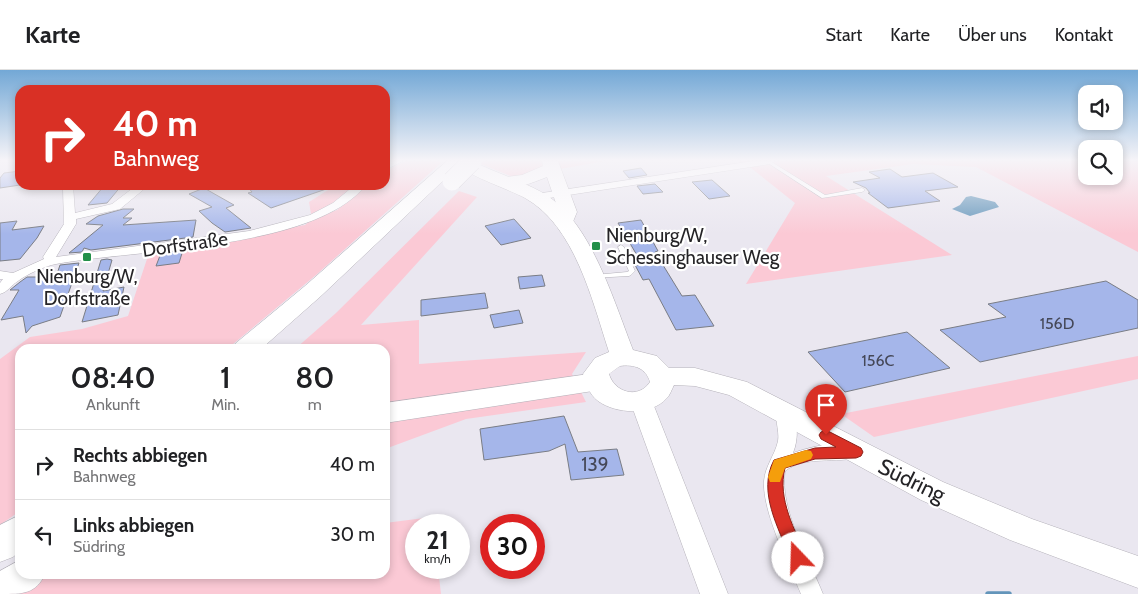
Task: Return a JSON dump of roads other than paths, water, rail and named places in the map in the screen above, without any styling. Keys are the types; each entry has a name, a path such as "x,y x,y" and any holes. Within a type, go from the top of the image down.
{"highway":[{"path":"252,344 435,185"},
{"path":"278,344 332,296 437,185"},
{"path":"559,185 568,212 565,220"},
{"path":"390,412 596,382"},
{"path":"0,546 15,534"},
{"path":"0,576 15,564"},
{"path":"0,593 21,579"}],"main road":[{"path":"513,185 536,196 565,220 592,278 623,357"},
{"path":"623,357 643,359 658,369 662,376 661,389 656,394 641,401 616,399 606,395 596,382 596,374 605,362 623,357"},
{"name":"Südring","path":"662,376 695,377 722,382 752,394 856,452 932,491 1022,530 1138,572"}],"street":[{"path":"536,196 606,185"},
{"path":"51,262 50,257 70,224 68,190"},
{"path":"71,218 116,207 138,190"},
{"name":"Dorfstraße","path":"14,277 51,262 250,235 314,217 337,205 355,190"},
{"path":"0,275 14,277"},
{"path":"0,290 14,277"},
{"path":"641,401 714,594"},
{"path":"784,412 790,437 774,482 778,504 812,594"},
{"path":"779,464 815,453 856,452"}],"lane":[{"path":"806,185 824,197 862,190"},
{"path":"592,278 629,274 632,271 621,246"}],"water":[{"path":"971,196 995,202 999,207 970,216 952,209 960,205 966,197"}],"waterway":[{"path":"988,594 1009,594"}],"place":[{"name":"Nienburg/W, Schessinghauser Weg","path":"596,246"},
{"name":"Nienburg/W, Dorfstraße","path":"87,257"}]}
